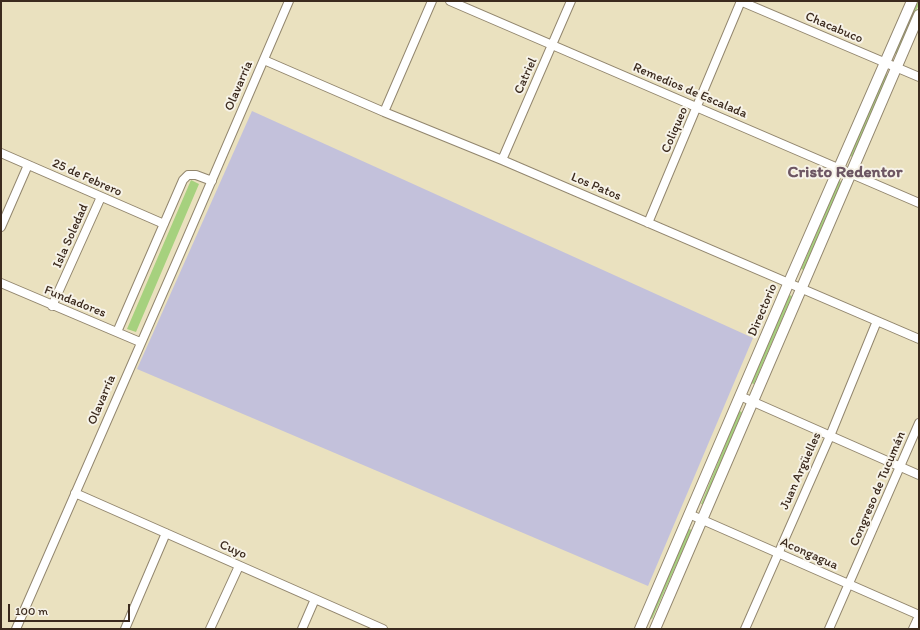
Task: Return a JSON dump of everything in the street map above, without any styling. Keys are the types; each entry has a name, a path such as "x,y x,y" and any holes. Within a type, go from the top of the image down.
{"main road":[{"name":"Directorio","path":"640,629 838,168 912,1"},
{"name":"Directorio","path":"655,629 919,15"}],"street":[{"name":"Olavarría","path":"16,629 289,1"},
{"path":"384,112 432,1"},
{"name":"Remedios de Escalada","path":"450,1 919,203"},
{"name":"Catriel","path":"502,160 572,1"},
{"name":"Chacabuco","path":"741,1 919,78"},
{"name":"Coliqueo","path":"648,223 698,107 741,1"},
{"name":"Los Patos","path":"264,60 789,282 919,339"},
{"name":"25 de Febrero","path":"1,153 164,224"},
{"path":"1,227 28,164"},
{"path":"117,332 183,180 188,175 196,174 212,181"},
{"name":"Isla Soledad","path":"52,306 101,197"},
{"name":"Fundadores","path":"1,283 52,306 140,342"},
{"name":"Juan Argüelles","path":"745,629 830,436 877,321"},
{"path":"740,396 919,475"},
{"name":"Congreso de Tucumán","path":"829,629 919,423"},
{"name":"Cuyo","path":"75,493 383,629"},
{"name":"Acongagua","path":"689,514 919,616"},
{"path":"125,629 166,533"},
{"path":"210,629 239,566"},
{"path":"302,629 315,599"},
{"path":"913,629 919,616"}],"shaded area":[{"path":"252,111 753,338 648,586 137,369"}],"green space":[{"path":"917,1 919,1 919,4 897,54 894,53"},
{"path":"885,74 888,75 853,157 850,156"},
{"path":"191,180 199,184 136,332 127,329"},
{"path":"839,181 842,182 804,270 801,269"},
{"path":"789,295 792,296 754,384 751,383"},
{"path":"739,411 742,412 704,505 701,504"},
{"path":"689,529 692,530 652,619 649,617"}],"district":[{"name":"Cristo Redentor","path":"845,173"}]}
